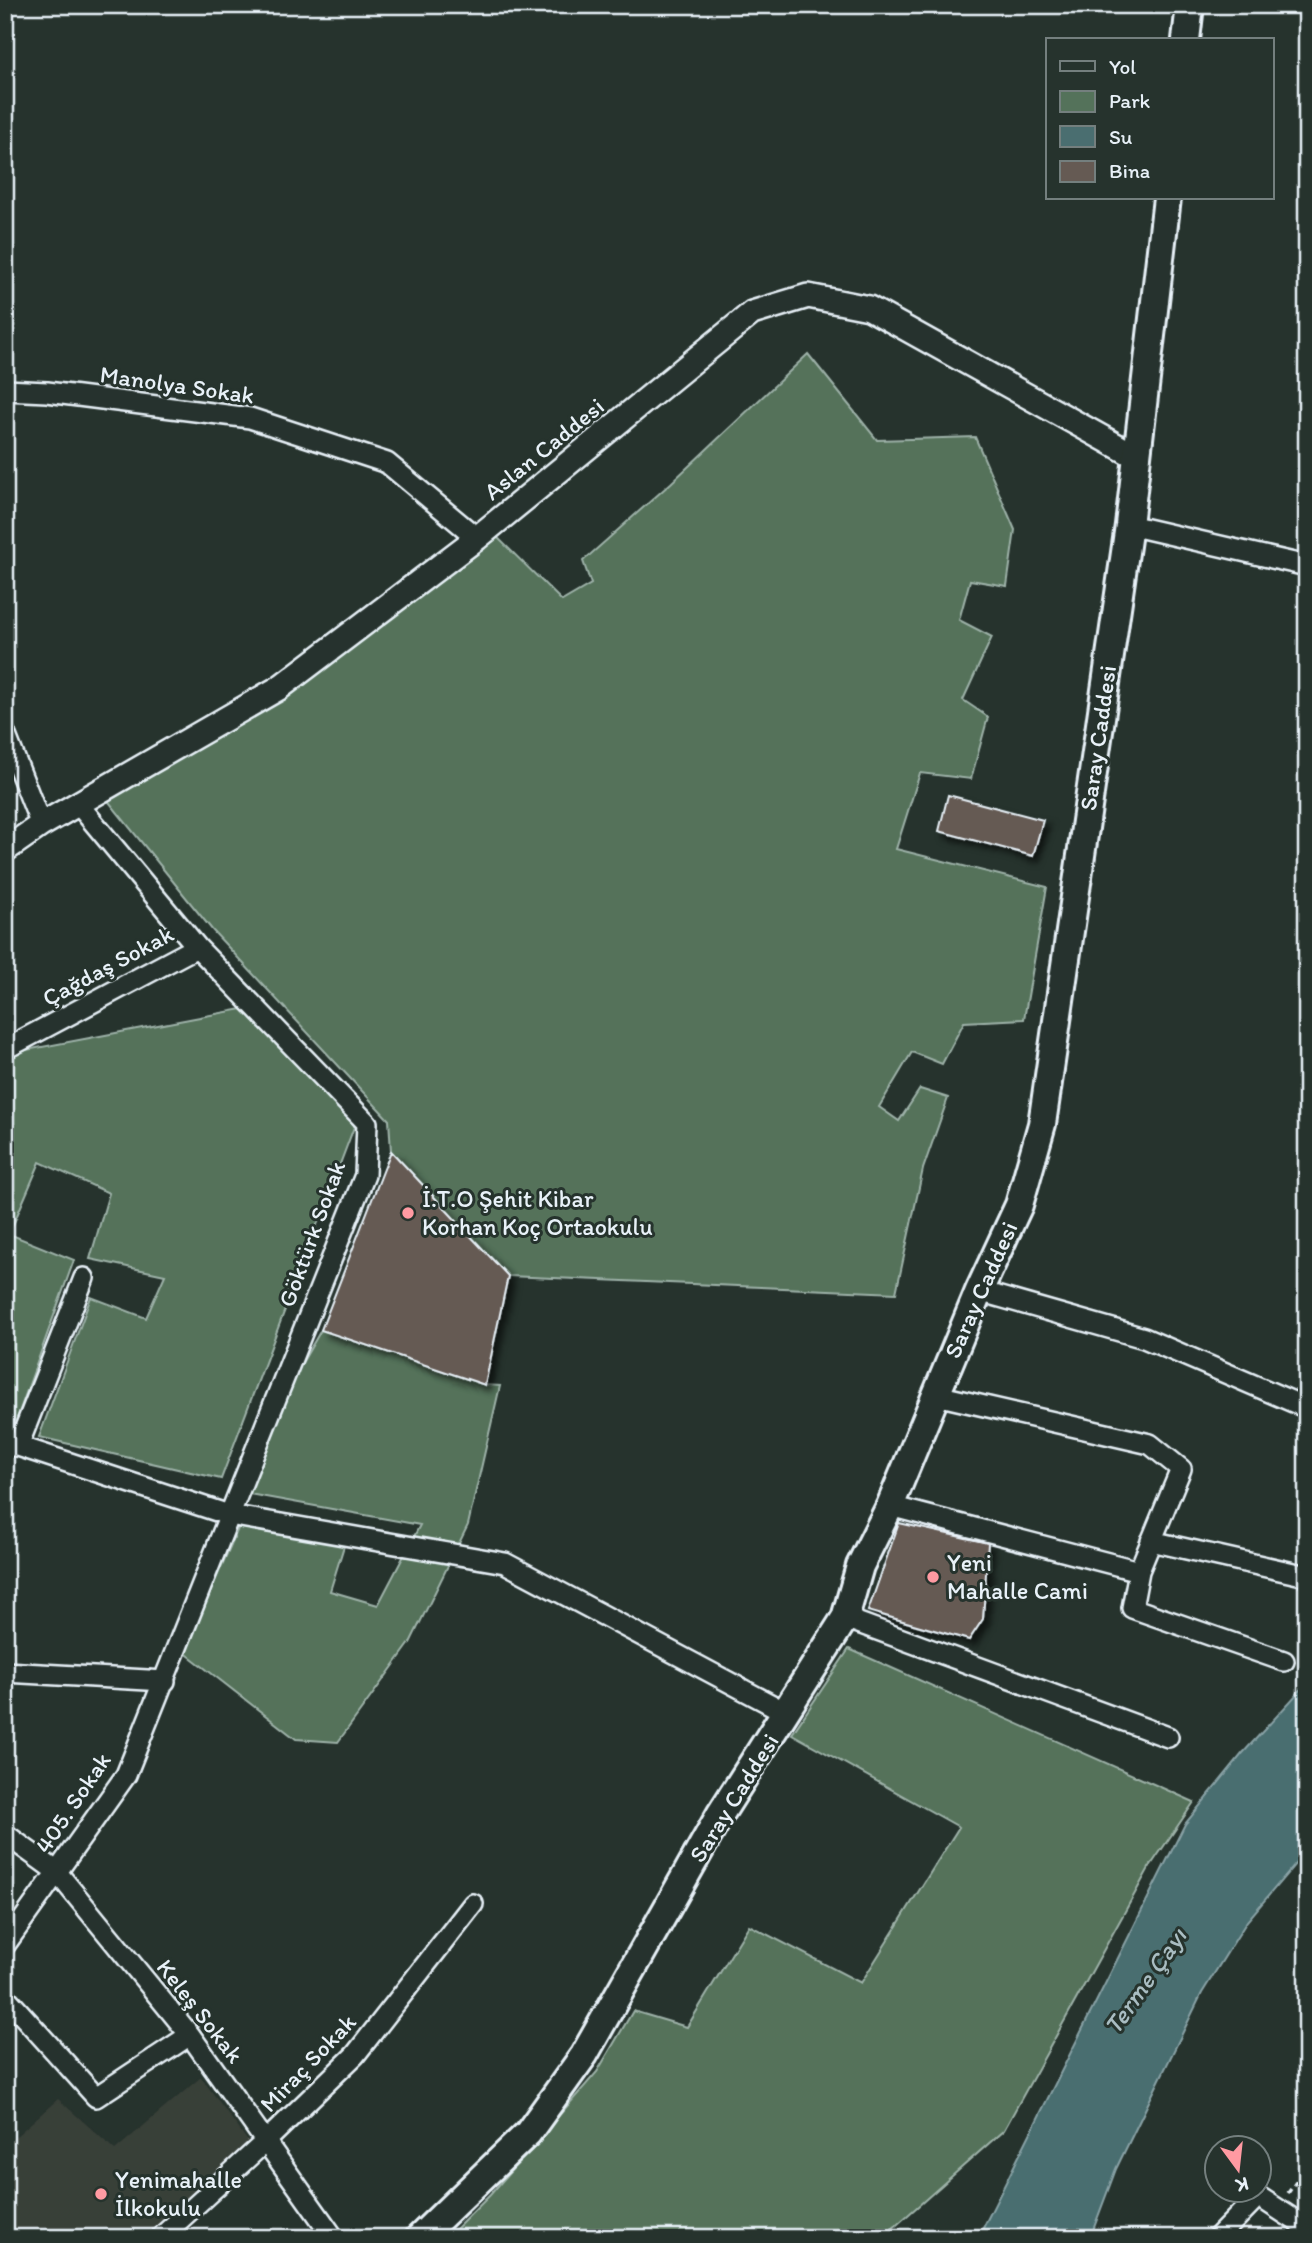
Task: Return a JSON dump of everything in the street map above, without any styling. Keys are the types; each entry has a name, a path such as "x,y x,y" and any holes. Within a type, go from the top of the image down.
{"main road":[{"path":"1186,38 1190,5"},
{"name":"Saray Caddesi","path":"419,2238 527,2133 584,2055 721,1813 845,1618 860,1566 890,1506 979,1291 1019,1205 1042,1125 1129,524 1167,200"}],"street":[{"name":"Aslan Caddesi","path":"5,850 41,825 279,688 477,538 752,313 808,296 869,308 1137,457"},
{"name":"Manolya Sokak","path":"5,390 47,392 250,418 387,463 477,538"},
{"path":"1129,524 1307,566"},
{"path":"5,733 41,825"},
{"name":"Göktürk Sokak","path":"79,805 197,947 367,1123 365,1175 165,1681"},
{"name":"Çağdaş Sokak","path":"5,1049 197,947"},
{"path":"85,1278 11,1446 229,1515 505,1563 787,1713"},
{"path":"979,1291 1144,1338 1307,1408"},
{"path":"936,1395 1150,1444 1181,1469 1139,1571 1132,1608 1284,1661"},
{"path":"890,1506 1139,1571"},
{"path":"1151,1541 1307,1576"},
{"path":"845,1618 1168,1737"},
{"path":"5,1672 165,1681"},
{"name":"405. Sokak","path":"5,1945 126,1775 165,1681"},
{"name":"Keleş Sokak","path":"5,1834 56,1871 190,2035 334,2238"},
{"name":"Miraç Sokak","path":"160,2238 267,2141 355,2055 473,1904"},
{"path":"5,1996 96,2097 190,2035"},
{"path":"1217,2238 1258,2196 1307,2228"}],"path":[{"path":"1277,2208 1307,2166"}],"shaded area":[{"name":"Yenimahalle İlkokulu","path":"201,2077 250,2144 149,2238 5,2238 5,2146 58,2099 115,2150"},
{"path":"1245,2224 1268,2238 1231,2238"}],"green space":[{"path":"808,354 877,440 975,437 1015,530 1007,586 970,580 959,620 992,637 963,700 988,717 971,779 920,773 896,849 1047,887 1024,1019 964,1022 942,1064 912,1052 879,1107 899,1121 920,1089 948,1098 923,1169 896,1293 508,1276 391,1151 389,1120 213,931 101,792 493,533 562,601 591,584 583,561 671,483"},
{"path":"242,1009 357,1119 221,1479 39,1437 91,1297 146,1318 165,1275 90,1259 109,1193 40,1162 9,1234 74,1260 12,1432 5,1432 5,1054"},
{"path":"321,1330 485,1385 500,1386 468,1525 410,1643 338,1742 296,1739 184,1652 243,1517 347,1536 330,1591 378,1605 420,1525 249,1494 295,1375"},
{"path":"849,1649 1194,1802 1149,1868 1004,2130 882,2238 447,2238 490,2195 597,2072 633,2011 687,2027 749,1925 861,1983 959,1827 792,1734"}],"water":[{"name":"Terme Çayı","path":"1307,1683 1307,1850 1247,1921 1202,1993 1116,2169 1090,2238 978,2238 1185,1824 1242,1754"}],"building":[{"path":"948,795 1043,820 1033,856 939,831"},
{"name":"İ.T.O Şehit Kibar Korhan Koç Ortaokulu","path":"391,1151 508,1276 485,1385 321,1330"},
{"name":"Yeni Mahalle Cami","path":"899,1523 988,1543 983,1619 969,1640 868,1611"}],"place":[{"name":"İ.T.O Şehit Kibar Korhan Koç Ortaokulu","path":"408,1213"},
{"name":"Yeni Mahalle Cami","path":"933,1577"},
{"name":"Yenimahalle İlkokulu","path":"101,2194"}]}
